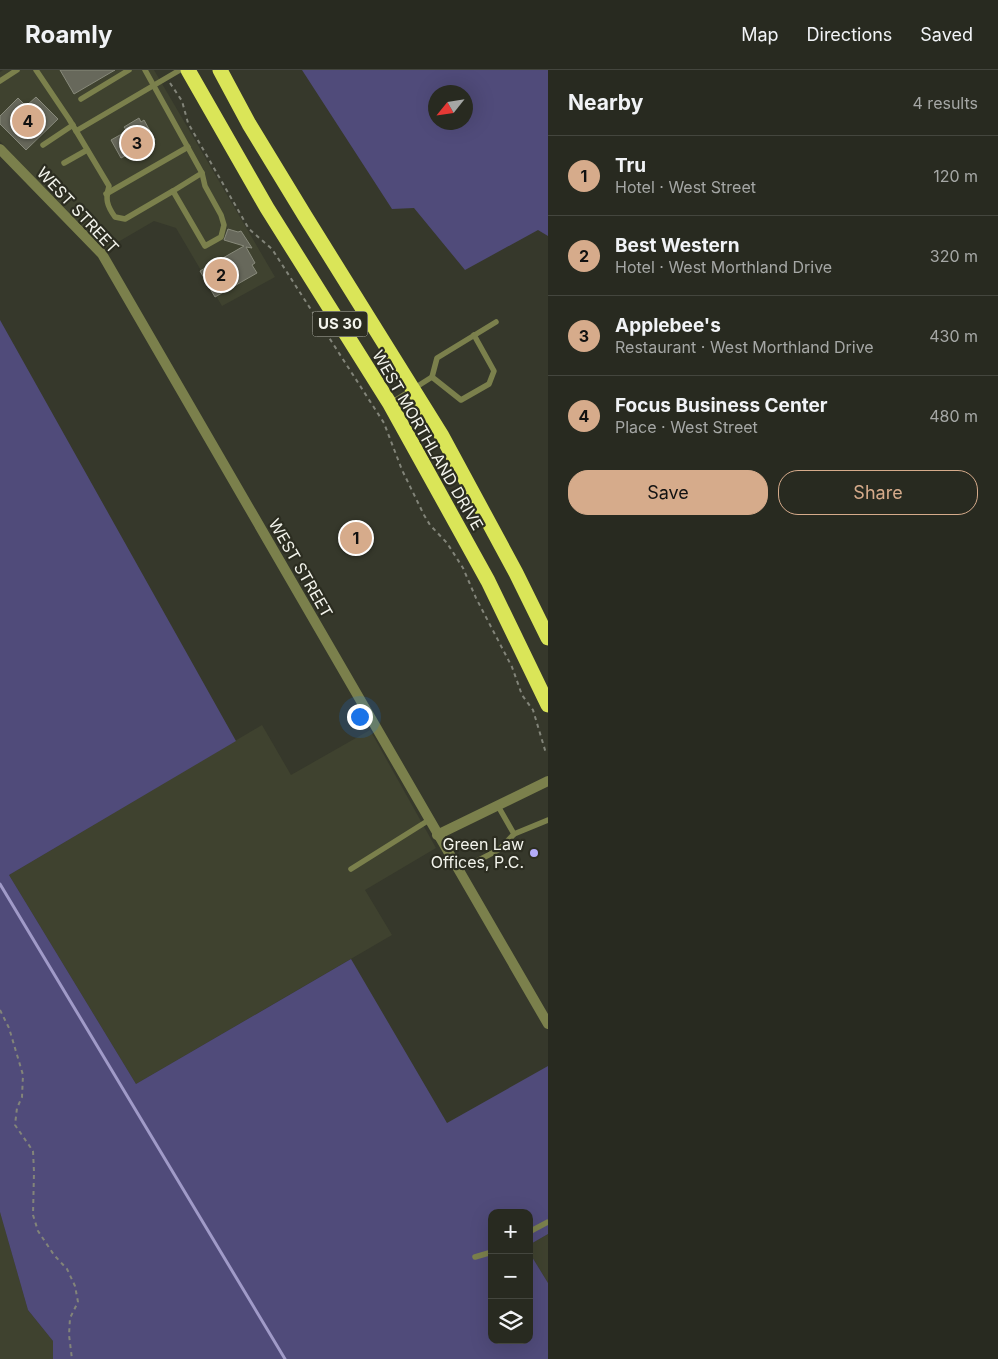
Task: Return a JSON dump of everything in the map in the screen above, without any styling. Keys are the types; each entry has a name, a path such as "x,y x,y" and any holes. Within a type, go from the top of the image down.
{"highway":[{"name":"WEST MORTHLAND DRIVE","path":"188,70 267,208 390,404 488,581 548,705"},
{"name":"WEST MORTHLAND DRIVE","path":"220,70 249,124 442,436 482,508 547,635"}],"street":[{"name":"WEST STREET","path":"0,149 102,254 548,1024"},
{"path":"437,835 548,781"}],"lane":[{"path":"0,81 17,70"},
{"path":"36,70 73,125 109,186 106,194 108,206 115,217 125,219 202,173"},
{"path":"81,99 129,70"},
{"path":"145,70 202,173 205,186 221,214 224,226 220,237 205,246 172,191"},
{"path":"76,131 180,70"},
{"path":"43,145 73,125"},
{"path":"106,194 188,147"},
{"path":"64,163 87,150"},
{"path":"344,331 367,315"},
{"path":"390,404 412,388 432,377 437,358 496,322"},
{"path":"432,377 461,400 489,384 494,371 474,335"},
{"path":"498,806 514,834"},
{"path":"351,868 429,820"},
{"path":"479,860 500,849 514,834 548,820"},
{"path":"533,1230 548,1222"},
{"path":"475,1257 488,1253"}],"path":[{"path":"167,77 182,101 188,123 249,229 272,249 384,423 402,470 424,515 430,525 447,543 463,568 476,598 510,662 522,695 533,710 545,750 548,752"},
{"path":"0,1010 9,1028 23,1075 22,1097 17,1108 15,1125 33,1151 33,1215 38,1231 54,1255 67,1269 75,1286 78,1302 70,1318 69,1335 72,1359"}],"shaded area":[{"path":"3,70 154,70 275,277 222,306 176,228 154,221 106,249 38,182 0,141 0,72"},
{"path":"302,70 548,70 548,236 538,230 465,270 414,208 392,209"},
{"path":"0,320 236,741 9,875 136,1084 351,959 447,1123 548,1066 548,1234 533,1243 533,1209 488,1209 488,1344 533,1344 533,1259 548,1283 548,1359 53,1359 53,1341 28,1310 0,1212"},
{"path":"262,725 291,775 370,730 436,848 365,890 392,935 136,1084 9,875"},
{"path":"0,1212 28,1310 53,1341 53,1359 0,1359"},
{"path":"548,1234 548,1283 533,1259 533,1243"}],"building":[{"path":"60,70 115,70 74,94"},
{"path":"36,97 58,119 26,150 0,124 0,116 18,98 26,106"},
{"path":"139,118 141,122 144,120 155,140 153,141 155,145 142,152 140,148 121,158 111,140 127,131 124,127"},
{"path":"228,229 241,231 252,248 246,247 255,263 252,265 257,273 215,297 200,271 244,246 224,240"}],"waterway":[{"path":"0,884 285,1359"}],"place":[{"name":"Focus Business Center","path":"28,121"},
{"name":"Applebee's","path":"137,143"},
{"name":"Best Western","path":"221,275"},
{"name":"Tru","path":"356,538"},
{"name":"Green Law Offices, P.C.","path":"534,853"}]}
